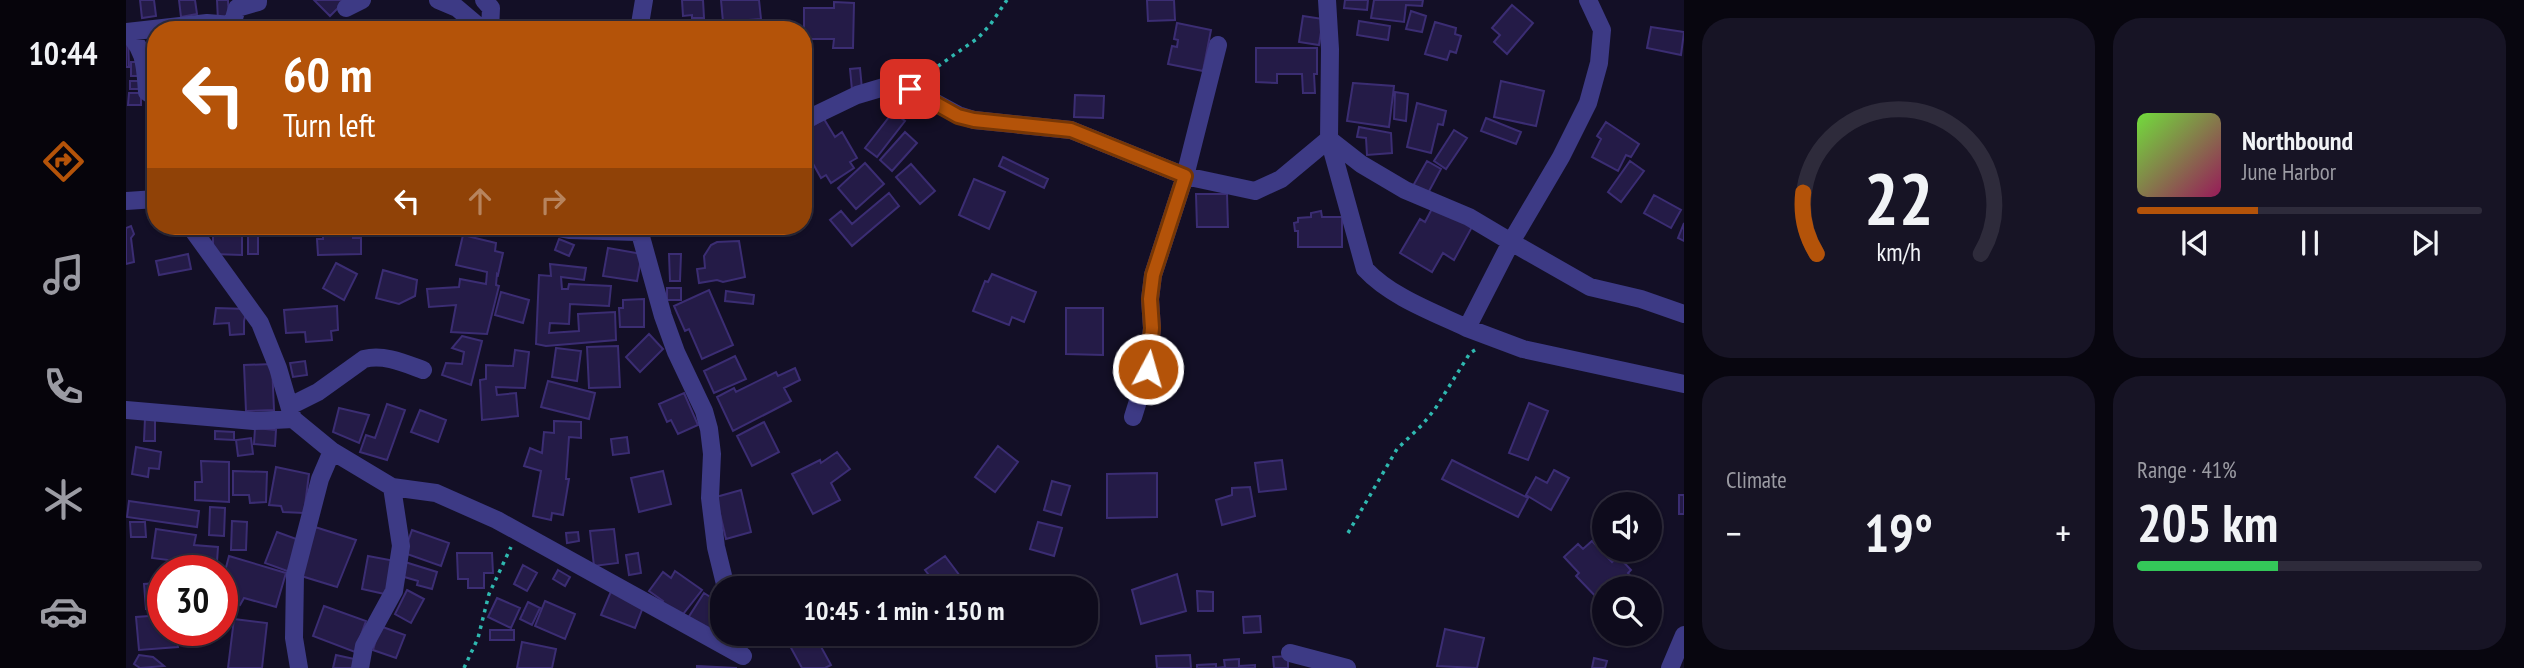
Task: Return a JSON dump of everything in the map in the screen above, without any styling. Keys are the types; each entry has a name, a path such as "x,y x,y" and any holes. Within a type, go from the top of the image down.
{"street":[{"path":"233,21 237,8 258,0"},
{"path":"438,0 457,8 472,21"},
{"path":"484,0 491,8 490,21"},
{"path":"640,21 644,0"},
{"path":"1327,0 1330,49 1329,139 1365,269 1377,282 1466,328 1523,349 1684,384"},
{"path":"1466,328 1588,103 1599,63 1602,30 1588,0"},
{"path":"126,32 147,30"},
{"path":"126,32 136,41 144,57 147,92"},
{"path":"1133,417 1148,369 1153,275 1185,176 1218,45"},
{"path":"812,117 857,95 884,86 910,89 958,116 1071,130 1185,176 1255,191 1281,179 1329,139"},
{"path":"1329,139 1361,164 1405,190 1469,217 1590,287 1641,299 1684,314"},
{"path":"126,201 147,200"},
{"path":"196,235 260,323 278,368 291,413 332,451 392,487 436,493 488,515 744,662"},
{"path":"644,235 676,352 704,411 709,429 712,454 710,498 716,547 723,576"},
{"path":"126,410 254,421 291,413 364,359 392,359 423,369"},
{"path":"299,668 295,638 295,575 320,479 332,451"},
{"path":"360,668 364,646 394,591 401,546 392,487"},
{"path":"1670,668 1684,635"},
{"path":"1290,653 1347,668"}],"path":[{"path":"910,89 918,80 978,38 1007,0"},
{"path":"1348,533 1397,449 1435,409 1470,353 1500,341"},
{"path":"464,668 478,638 489,594 513,543 521,533"}],"building":[{"path":"140,0 154,0 156,16 142,18"},
{"path":"179,0 195,0 197,14 181,17"},
{"path":"217,0 228,0 229,20 218,21"},
{"path":"314,0 346,0 330,16"},
{"path":"682,0 703,0 704,18 683,16"},
{"path":"721,0 759,0 761,19 723,21"},
{"path":"1147,0 1174,0 1175,20 1148,21"},
{"path":"1345,0 1368,0 1367,10 1344,8"},
{"path":"1374,0 1423,0 1422,6 1406,5 1404,22 1371,18"},
{"path":"834,2 854,3 853,48 833,48 834,39 812,39 812,21 804,21 804,8 834,8"},
{"path":"1512,5 1533,23 1507,54 1494,42 1500,35 1492,28"},
{"path":"1411,11 1426,16 1422,32 1406,29"},
{"path":"1303,16 1323,19 1319,45 1299,42"},
{"path":"1359,21 1390,26 1388,40 1357,35"},
{"path":"1435,22 1456,28 1455,34 1461,36 1456,53 1450,51 1447,60 1425,54"},
{"path":"1177,23 1211,30 1203,71 1168,64 1172,46 1177,47 1178,40 1174,39"},
{"path":"1651,27 1684,32 1681,55 1647,48"},
{"path":"128,37 129,67 126,67"},
{"path":"1256,48 1317,48 1315,93 1303,93 1302,74 1277,74 1277,83 1256,82"},
{"path":"131,62 141,62 141,76 131,76"},
{"path":"860,68 862,89 852,90 850,69"},
{"path":"130,81 140,81 140,89 130,89"},
{"path":"1501,81 1544,91 1536,126 1494,117"},
{"path":"1353,83 1394,86 1389,127 1347,121"},
{"path":"1395,92 1408,94 1406,121 1394,119"},
{"path":"129,93 141,93 141,105 128,105"},
{"path":"1075,95 1104,96 1103,118 1074,117"},
{"path":"1417,103 1446,111 1443,125 1438,124 1431,153 1407,147"},
{"path":"893,112 905,121 877,157 865,148"},
{"path":"1486,118 1521,132 1516,144 1481,131"},
{"path":"824,119 835,137 842,132 857,158 850,162 854,168 831,183 826,175 821,178 812,162 812,126"},
{"path":"1606,122 1639,144 1631,157 1626,155 1618,171 1592,157 1601,139 1597,136"},
{"path":"1359,127 1391,133 1392,153 1367,155 1366,138 1357,137"},
{"path":"1454,130 1467,138 1446,169 1434,161"},
{"path":"905,132 917,143 892,171 880,160"},
{"path":"1003,157 1048,179 1044,188 999,166"},
{"path":"1427,161 1441,169 1427,195 1413,186"},
{"path":"1630,161 1644,171 1621,202 1608,192"},
{"path":"865,163 884,184 856,209 838,188"},
{"path":"911,164 935,191 920,204 896,177"},
{"path":"974,179 1005,192 989,229 959,215"},
{"path":"889,193 899,206 852,246 830,220 841,211 852,224"},
{"path":"1196,194 1227,194 1228,227 1197,227"},
{"path":"1654,195 1681,210 1671,228 1644,213"},
{"path":"1434,205 1472,227 1454,260 1443,253 1432,272 1400,253 1420,219 1425,222"},
{"path":"1321,211 1322,217 1342,217 1342,247 1298,247 1298,231 1295,231 1294,223 1298,222 1298,218 1311,217 1311,213"},
{"path":"1684,223 1684,241 1678,238"},
{"path":"131,226 134,234 131,238 134,262 126,264 126,228"},
{"path":"213,235 242,235 242,255 213,254"},
{"path":"248,235 258,235 258,254 248,254"},
{"path":"323,235 353,235 353,238 361,238 361,254 318,255 317,239 323,239"},
{"path":"463,235 496,243 495,251 503,253 497,274 496,285 499,286 487,334 451,332 456,305 429,307 427,289 459,287 460,279 486,284 487,272 456,265"},
{"path":"559,239 574,245 569,256 555,250"},
{"path":"739,241 745,277 723,282 717,280 699,283 697,269 705,268 704,256 711,245 717,242"},
{"path":"608,248 642,254 637,281 603,276"},
{"path":"188,254 191,269 159,275 156,261"},
{"path":"669,254 681,254 680,281 670,281"},
{"path":"336,263 357,274 344,300 323,288"},
{"path":"550,264 586,268 584,280 561,277 562,289 568,289 569,284 611,286 609,306 570,304 569,324 550,323 549,333 579,331 578,314 615,312 616,340 546,346 536,344 539,275 551,276"},
{"path":"383,270 417,280 415,296 399,304 376,298"},
{"path":"992,274 1036,292 1024,322 1012,317 1009,325 973,311 985,281 988,282"},
{"path":"667,288 681,288 681,300 667,300"},
{"path":"709,290 733,345 702,359 689,329 685,331 674,306"},
{"path":"726,291 754,295 753,304 725,301"},
{"path":"501,292 529,300 523,323 495,315"},
{"path":"644,299 644,327 620,327 619,308 623,308 623,300"},
{"path":"337,306 338,330 331,331 332,340 306,342 305,332 286,333 284,310"},
{"path":"216,308 247,309 244,334 230,335 229,323 214,324"},
{"path":"1066,308 1103,308 1103,355 1066,354"},
{"path":"649,334 663,349 640,372 626,357"},
{"path":"462,336 482,341 471,385 442,375 446,363 462,364 464,352 452,348"},
{"path":"618,346 620,387 589,388 587,347"},
{"path":"556,348 581,351 577,381 552,377"},
{"path":"515,350 529,352 525,388 496,387 497,395 516,393 518,416 482,420 480,380 486,379 486,365 513,366"},
{"path":"735,356 746,379 714,393 704,371"},
{"path":"305,361 307,375 293,377 290,363"},
{"path":"272,364 274,410 246,411 244,365"},
{"path":"795,368 800,380 784,388 791,401 733,431 717,397 734,388 736,392 776,372 778,376"},
{"path":"548,381 595,393 589,419 541,407"},
{"path":"684,393 698,425 678,434 671,420 667,422 659,404"},
{"path":"1529,403 1548,411 1528,460 1509,453"},
{"path":"387,404 405,410 387,460 360,452 366,435 375,438"},
{"path":"339,408 369,415 359,443 333,432"},
{"path":"420,410 446,420 438,442 411,432"},
{"path":"145,418 155,418 155,441 144,441"},
{"path":"554,421 581,422 581,438 569,437 566,479 569,479 563,515 552,513 551,520 533,516 541,471 524,466 530,448 542,453 544,432 554,433"},
{"path":"764,422 779,452 752,466 737,436"},
{"path":"255,428 276,430 275,446 254,444"},
{"path":"215,431 234,432 234,440 215,439"},
{"path":"627,437 629,453 613,455 611,439"},
{"path":"251,438 253,454 238,456 236,440"},
{"path":"998,446 1018,462 995,492 975,477"},
{"path":"136,447 161,452 159,469 149,468 148,477 132,474"},
{"path":"837,452 850,469 831,483 840,500 813,514 792,474 820,460 821,463"},
{"path":"1282,460 1286,489 1259,492 1255,463"},
{"path":"1452,460 1528,498 1518,517 1442,479"},
{"path":"201,461 229,462 229,502 195,500 195,482 202,482"},
{"path":"276,467 309,474 304,513 283,512 281,506 269,505"},
{"path":"1554,470 1569,478 1551,510 1526,495 1536,477 1547,483"},
{"path":"233,471 267,472 266,502 250,503 249,495 233,495"},
{"path":"663,471 671,504 639,512 631,478"},
{"path":"1157,473 1157,517 1107,518 1107,474"},
{"path":"1052,481 1070,486 1061,515 1044,510"},
{"path":"1250,487 1255,516 1222,525 1216,500 1232,495 1232,488"},
{"path":"741,490 751,532 726,539 716,497"},
{"path":"1679,495 1684,495 1684,514 1679,514"},
{"path":"129,501 199,511 197,527 127,517"},
{"path":"210,507 225,508 224,536 209,535"},
{"path":"232,521 247,522 246,550 231,550"},
{"path":"130,522 145,522 146,537 131,537"},
{"path":"1038,522 1062,528 1054,556 1030,549"},
{"path":"315,527 356,540 337,587 298,575"},
{"path":"156,529 196,535 194,545 218,547 217,555 152,555"},
{"path":"614,529 618,563 594,566 590,531"},
{"path":"412,530 449,543 441,566 404,553"},
{"path":"277,532 302,541 290,572 265,563"},
{"path":"578,532 579,541 567,543 566,533"},
{"path":"1592,541 1592,562 1624,562 1631,570 1628,573 1630,576 1592,576 1592,593 1576,576 1579,573 1564,557 1578,544 1583,549"},
{"path":"457,553 492,553 493,573 484,573 484,588 468,588 468,579 458,579"},
{"path":"638,553 641,573 629,575 626,555"},
{"path":"368,556 395,561 389,595 362,589"},
{"path":"945,556 960,576 930,576 925,570"},
{"path":"238,559 286,573 276,607 244,598 240,605"},
{"path":"405,562 437,572 432,589 417,585 418,581 401,576"},
{"path":"523,565 537,573 527,591 514,584"},
{"path":"558,570 570,577 565,586 553,579"},
{"path":"675,571 702,590 680,618 649,591 663,572 671,578"},
{"path":"1177,574 1186,611 1141,624 1132,590"},
{"path":"144,584 147,584 147,609 146,609"},
{"path":"612,589 645,602 635,628 601,615"},
{"path":"407,590 424,599 411,623 395,614"},
{"path":"1197,591 1213,592 1213,611 1198,611"},
{"path":"704,593 710,597 709,631 688,618"},
{"path":"497,598 520,608 511,628 488,617"},
{"path":"545,601 575,614 565,639 535,626"},
{"path":"528,602 540,608 532,625 520,619"},
{"path":"324,606 366,621 355,652 313,636"},
{"path":"147,616 147,646 178,647 139,650 136,617"},
{"path":"1260,616 1261,632 1244,633 1243,617"},
{"path":"238,619 267,623 262,668 228,668 231,646 238,646"},
{"path":"380,626 405,635 396,658 373,650"},
{"path":"1445,629 1484,638 1477,668 1437,666"},
{"path":"490,630 514,630 514,640 490,640"},
{"path":"522,642 556,649 552,668 517,668"},
{"path":"790,646 821,646 831,665 825,668 802,668"},
{"path":"139,655 153,657 164,666 140,668 134,664"},
{"path":"336,655 359,660 358,668 333,668"},
{"path":"1190,655 1191,668 1157,668 1156,656"},
{"path":"1288,656 1288,668 1274,668 1273,657"},
{"path":"1594,658 1607,661 1605,668 1592,668"},
{"path":"1239,659 1239,666 1255,665 1255,668 1216,668 1225,667 1224,660"},
{"path":"1216,664 1216,668 1197,668 1197,665"},
{"path":"697,666 737,668 697,668"}],"route":[{"path":"910,89 958,116 1071,130 1185,176 1153,275 1148,369"}]}
